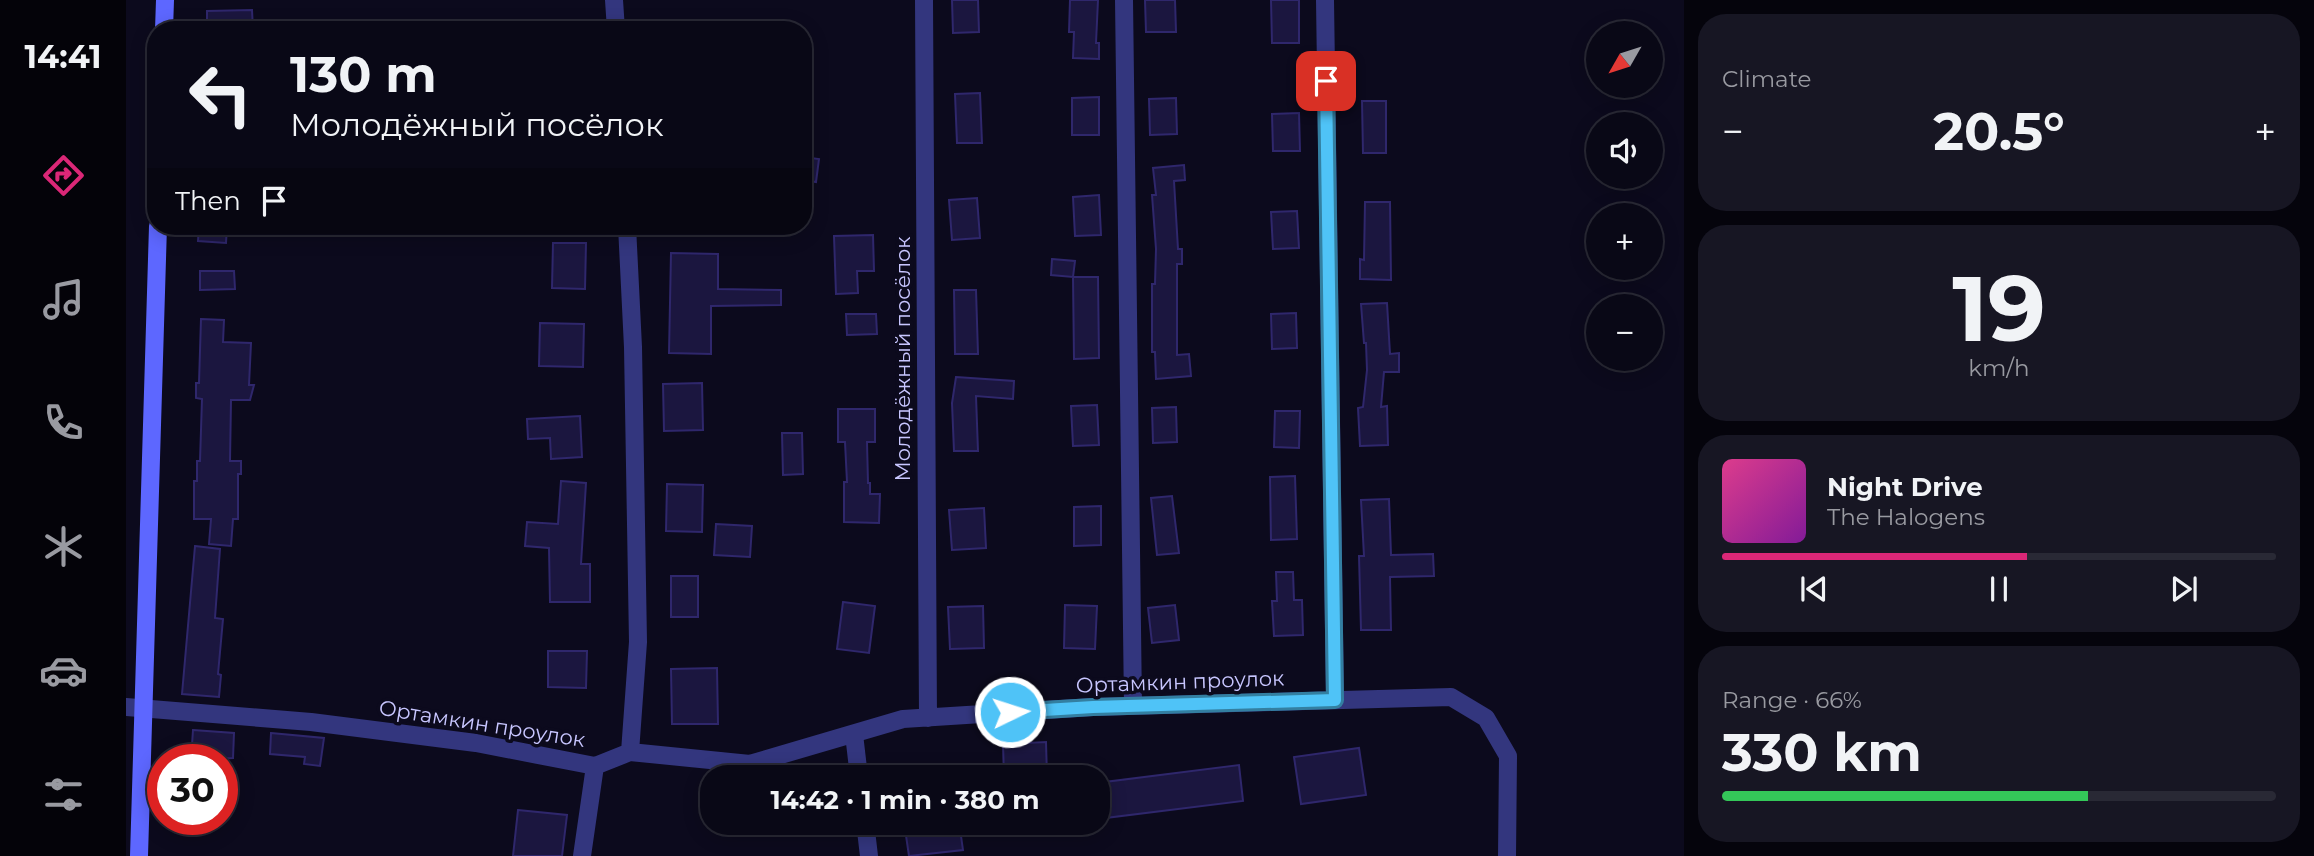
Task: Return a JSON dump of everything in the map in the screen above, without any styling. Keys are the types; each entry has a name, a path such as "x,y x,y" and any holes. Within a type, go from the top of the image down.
{"street":[{"path":"164,21 165,0"},
{"path":"614,0 615,21"},
{"name":"Молодёжный посёлок","path":"924,0 928,718"},
{"path":"1124,0 1133,706"},
{"path":"1325,0 1335,700"},
{"path":"139,856 135,708 158,235"},
{"path":"627,235 633,347 638,642 630,752"},
{"name":"Ортамкин проулок","path":"135,708 311,722 476,743 595,766 630,752 750,764 903,719 1133,706 1451,697 1486,719 1508,756 1507,856"},
{"path":"853,734 857,765"},
{"path":"582,856 595,766"},
{"path":"867,835 869,856"}],"building":[{"path":"952,0 978,0 979,32 953,33"},
{"path":"1070,0 1098,0 1096,43 1099,43 1099,59 1073,58 1074,32 1069,32"},
{"path":"1145,0 1175,0 1176,32 1146,32"},
{"path":"1271,0 1299,0 1299,43 1272,43"},
{"path":"252,10 253,21 207,21 207,11"},
{"path":"980,93 982,143 957,143 955,94"},
{"path":"1099,97 1099,135 1072,135 1072,98"},
{"path":"1176,98 1177,134 1150,135 1149,99"},
{"path":"1362,101 1386,101 1386,153 1363,153"},
{"path":"1299,113 1300,151 1273,151 1272,114"},
{"path":"812,158 819,159 816,182 812,181"},
{"path":"1184,165 1185,180 1174,181 1178,249 1182,249 1182,264 1177,264 1177,355 1189,354 1191,376 1156,379 1155,352 1152,352 1152,284 1155,284 1156,249 1153,168"},
{"path":"1099,195 1101,235 1075,236 1073,197"},
{"path":"977,198 980,238 952,240 949,200"},
{"path":"1365,202 1390,202 1391,280 1360,279 1360,259 1364,260"},
{"path":"1297,211 1299,248 1273,249 1271,212"},
{"path":"198,235 226,235 226,243 198,241"},
{"path":"873,235 874,271 857,271 858,293 836,294 834,236"},
{"path":"553,243 586,243 585,289 552,288"},
{"path":"671,253 718,254 718,289 781,290 781,305 711,306 711,354 669,353"},
{"path":"1052,259 1075,261 1073,277 1051,275"},
{"path":"200,271 234,271 235,289 200,290"},
{"path":"1073,277 1098,277 1099,358 1074,359"},
{"path":"954,290 976,290 978,354 955,354"},
{"path":"1387,303 1390,354 1399,353 1399,372 1384,372 1381,407 1387,406 1388,445 1360,446 1358,408 1363,407 1367,370 1361,304"},
{"path":"1296,313 1297,348 1272,349 1271,314"},
{"path":"846,314 876,314 877,334 847,335"},
{"path":"201,319 224,320 223,342 251,343 249,385 254,385 250,400 231,400 230,461 241,461 241,474 238,474 238,519 233,519 231,546 209,544 211,519 194,519 194,481 197,481 197,461 200,461 202,399 196,398 196,383 199,383"},
{"path":"540,323 584,324 583,367 539,366"},
{"path":"956,377 1014,381 1013,399 976,396 978,451 954,451 952,403"},
{"path":"702,383 703,430 664,431 663,384"},
{"path":"1097,405 1099,445 1073,446 1071,406"},
{"path":"1176,407 1177,442 1153,443 1152,408"},
{"path":"838,409 875,409 875,442 867,442 868,483 870,494 880,494 879,523 844,522 844,482 847,482 845,442 838,442"},
{"path":"1275,411 1300,411 1299,448 1274,447"},
{"path":"580,416 582,457 551,459 550,438 528,439 527,419"},
{"path":"782,433 802,433 803,474 783,475"},
{"path":"1295,476 1297,539 1271,540 1270,477"},
{"path":"561,481 586,483 581,564 590,564 590,602 550,602 549,548 525,546 527,522 558,524"},
{"path":"667,484 703,485 702,532 666,531"},
{"path":"1172,496 1179,553 1157,555 1151,498"},
{"path":"1389,499 1391,555 1433,554 1434,576 1390,577 1391,630 1361,630 1359,556 1364,556 1361,500"},
{"path":"1101,506 1101,545 1074,546 1074,507"},
{"path":"984,508 986,548 952,550 949,510"},
{"path":"716,524 752,526 750,557 714,555"},
{"path":"195,546 220,549 215,618 223,619 218,674 221,675 219,697 182,694"},
{"path":"1276,572 1293,572 1294,600 1302,600 1303,635 1274,636 1272,601 1277,601"},
{"path":"671,576 698,576 698,617 671,617"},
{"path":"843,602 875,606 869,653 837,649"},
{"path":"1065,605 1097,606 1095,649 1064,648"},
{"path":"1175,605 1179,640 1152,643 1148,608"},
{"path":"983,606 984,648 950,649 948,607"},
{"path":"548,651 587,651 586,688 548,687"},
{"path":"717,668 718,724 672,724 671,669"},
{"path":"193,730 234,733 234,744 192,744"},
{"path":"271,733 324,738 320,766 304,764 305,757 270,754"},
{"path":"1046,742 1047,765 1004,765 1003,744"},
{"path":"1359,748 1366,795 1301,804 1294,757"},
{"path":"1239,765 1243,801 1110,817 1110,781"},
{"path":"518,810 567,815 562,856 513,856"},
{"path":"906,835 961,835 963,850 909,856"}],"route":[{"path":"1010,712 1335,700 1326,81"}]}
